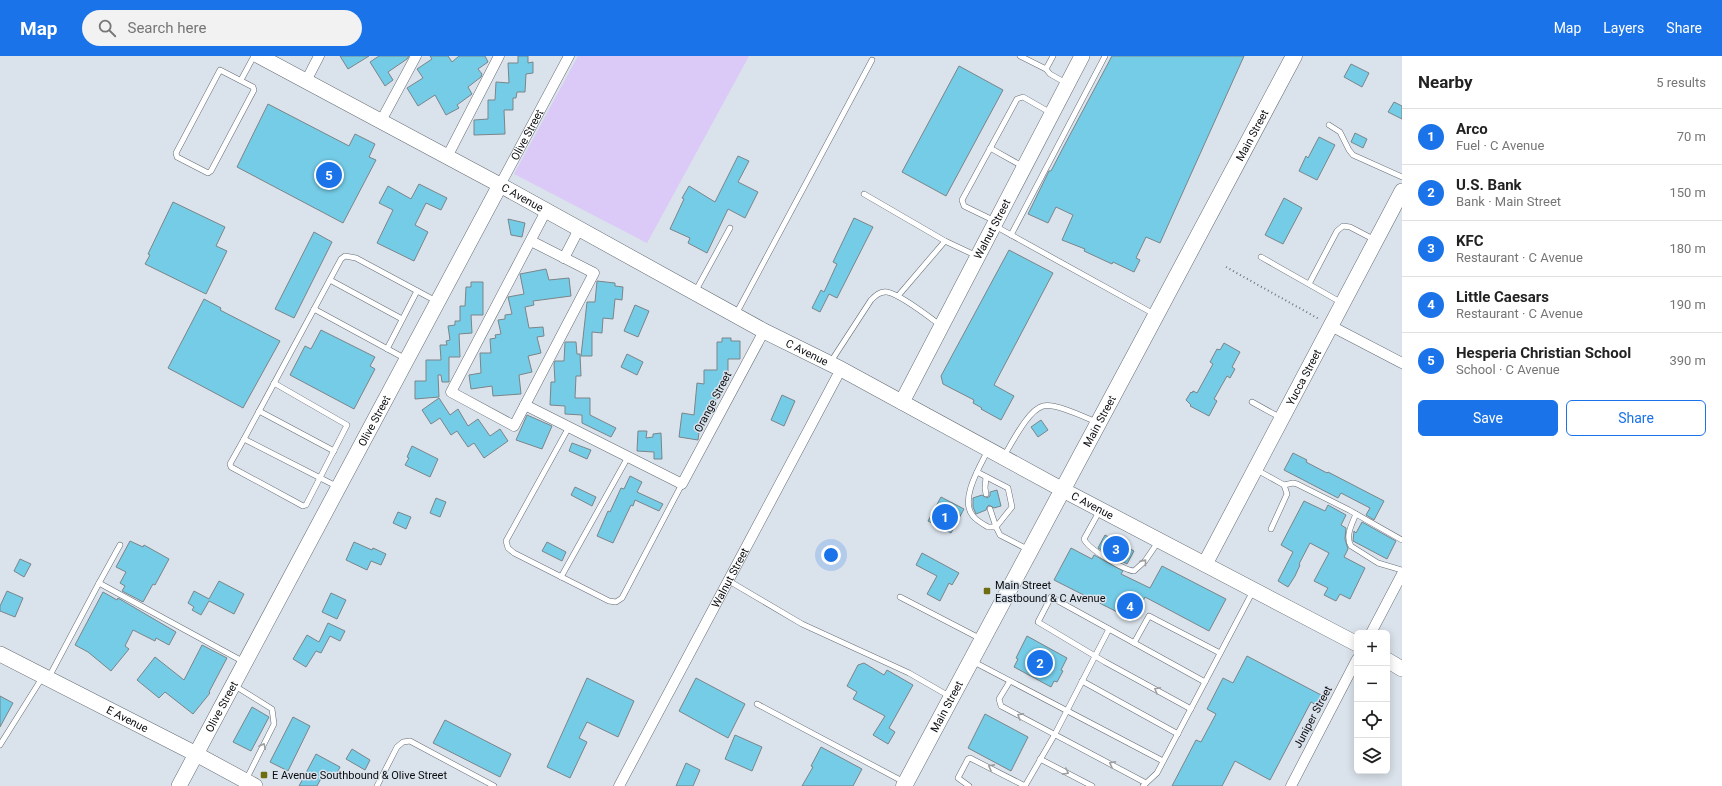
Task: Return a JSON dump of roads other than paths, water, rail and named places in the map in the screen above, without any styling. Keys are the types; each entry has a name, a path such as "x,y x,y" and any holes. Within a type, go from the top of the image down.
{"main road":[{"name":"Main Street","path":"907,785 1029,550 1063,490 1294,56"}],"street":[{"name":"C Avenue","path":"259,56 500,185 764,331 836,366 1063,490 1354,642"},
{"path":"306,81 319,56"},
{"path":"380,121 416,56"},
{"path":"447,157 499,56"},
{"name":"Olive Street","path":"179,786 569,56"},
{"name":"Walnut Street","path":"902,402 1082,56"},
{"name":"Yucca Street","path":"1205,564 1402,190"},
{"path":"530,241 594,273 514,426 451,392 530,241 546,211"},
{"path":"564,258 578,229"},
{"path":"1331,326 1402,363"},
{"name":"Orange Street","path":"682,484 764,331"},
{"name":"Walnut Street","path":"619,786 729,581 836,366"},
{"path":"525,405 682,484"},
{"path":"1373,630 1402,574"},
{"name":"E Avenue","path":"0,654 196,754 250,784"},
{"path":"1390,662 1402,669"},
{"name":"Juniper Street","path":"1291,786 1354,665"}],"lane":[{"path":"241,80 254,56"},
{"path":"1020,56 1046,69 1050,74 1067,83"},
{"path":"1046,69 1053,56"},
{"path":"1011,235 1105,56"},
{"path":"735,315 872,60"},
{"path":"220,70 224,71 241,80 253,87 254,90 211,171 208,173 177,157 176,153 218,72 220,70"},
{"path":"1052,114 1023,97 1017,99 962,200 964,206 994,223 1011,235 1156,315"},
{"path":"1329,125 1340,132 1353,155 1402,177"},
{"path":"990,148 1024,167"},
{"path":"864,194 945,241 977,256"},
{"path":"1309,284 1337,231 1343,226 1350,227 1376,240"},
{"path":"695,293 730,228"},
{"path":"898,296 945,241"},
{"path":"274,383 347,425 306,505 303,506 231,467 230,464 341,259 345,256 356,258 438,302"},
{"path":"1261,257 1343,303"},
{"path":"330,280 402,319"},
{"path":"387,349 417,291"},
{"path":"836,366 871,300 879,293 887,292 898,296 941,326"},
{"path":"314,309 407,359"},
{"path":"1252,402 1282,418"},
{"path":"1004,457 1030,416 1034,411 1044,406 1071,410 1098,424"},
{"path":"259,411 334,451"},
{"path":"568,427 506,541 508,548 514,553 609,601 616,602 622,598 682,484"},
{"path":"244,439 338,488"},
{"path":"977,472 1008,488 1012,507 996,527 988,528 972,516 967,497 977,472 989,449"},
{"path":"561,577 628,456"},
{"path":"1255,469 1284,485 1287,494 1271,529"},
{"path":"986,477 984,488 986,494"},
{"path":"1284,485 1292,483 1297,484 1356,514 1402,540"},
{"path":"990,509 1000,535 1029,550"},
{"path":"1101,509 1084,540 1086,544 1096,552 1131,571 1139,568 1159,540"},
{"path":"1356,514 1350,528 1349,535 1351,546 1378,563 1402,570"},
{"path":"0,745 45,678 120,545"},
{"path":"729,581 802,624 909,673 952,697"},
{"path":"99,583 245,662"},
{"path":"1010,681 999,699 1001,706 1145,784 1157,772 1163,762 1254,590"},
{"path":"900,597 982,639"},
{"path":"1191,708 1095,656 1038,622 1051,597 1205,682"},
{"path":"1134,643 1149,616 1220,654"},
{"path":"969,786 958,778 968,759 970,758 1027,785 1109,629"},
{"path":"971,660 1163,762"},
{"path":"1082,681 1178,734"},
{"path":"233,685 272,709 274,719 274,724 250,784"},
{"path":"756,704 907,785"},
{"path":"376,786 397,747 403,742 410,741 494,786"},
{"path":"1040,759 1092,786"}],"place":[{"name":"Hesperia Christian School","path":"329,175"},
{"name":"Arco","path":"945,517"},
{"name":"KFC","path":"1116,549"},
{"name":"Main Street Eastbound & C Avenue","path":"987,591"},
{"name":"Little Caesars","path":"1130,606"},
{"name":"U.S. Bank","path":"1040,663"},
{"name":"E Avenue Southbound & Olive Street","path":"264,775"}]}
